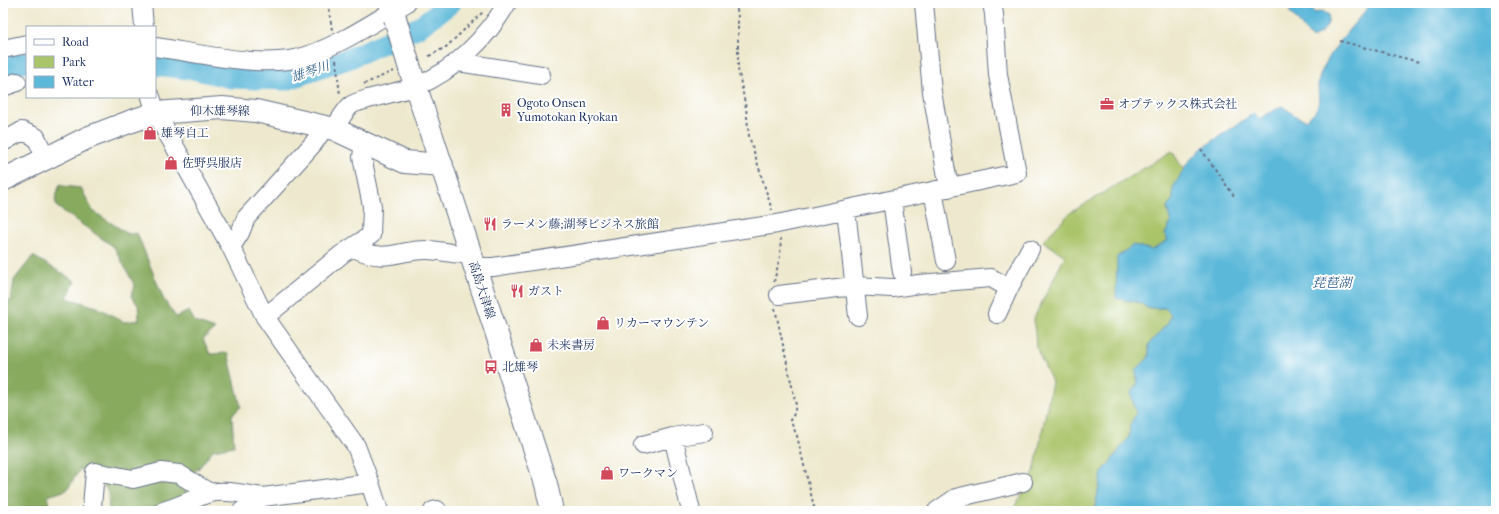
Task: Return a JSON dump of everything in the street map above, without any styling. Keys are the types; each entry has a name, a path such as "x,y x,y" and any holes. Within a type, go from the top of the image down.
{"main road":[{"name":"高島大津線","path":"396,9 413,78 546,484 552,511"},
{"name":"仰木雄琴線","path":"3,180 154,105 256,111 329,128 364,142 405,162 442,165"}],"street":[{"path":"142,3 144,26"},
{"path":"924,3 946,261"},
{"path":"354,248 370,255 385,257 426,250 459,255 492,267 777,224 1017,173 998,76 992,3"},
{"path":"231,247 240,233 246,218 350,105 413,78 434,78 458,62 479,41 505,7"},
{"path":"156,47 250,61 278,62 334,47 396,9"},
{"path":"3,49 26,44"},
{"path":"458,62 540,75"},
{"path":"154,105 231,247 265,317 356,446 370,483 378,511"},
{"path":"3,142 22,131 36,137 46,158"},
{"path":"265,317 342,254 354,248 371,235 372,206 362,157 364,142"},
{"path":"892,200 902,272"},
{"path":"846,210 858,316"},
{"path":"997,314 1030,249"},
{"path":"776,294 854,286 892,288 919,284 991,278 1009,288"},
{"path":"643,445 673,437 704,432"},
{"path":"673,437 691,511"},
{"path":"92,506 95,472 133,480 161,472 179,474 210,493"},
{"path":"937,511 961,505 1023,482"},
{"path":"163,511 178,507 210,493 225,492 263,498 370,483"},
{"path":"242,511 263,498"}],"path":[{"path":"328,3 339,80"},
{"path":"736,3 738,17 738,69 746,108 749,136 777,224 782,235 776,294 796,405 794,414 790,420 797,436 815,511"},
{"path":"429,56 446,47 480,14 491,8 505,7"},
{"path":"1340,41 1419,62"},
{"path":"1201,149 1234,196"}],"green space":[{"path":"1172,151 1184,170 1173,188 1173,199 1167,208 1171,223 1165,234 1168,240 1152,250 1133,245 1116,298 1141,303 1147,308 1166,308 1171,315 1168,323 1149,344 1149,357 1136,370 1138,384 1131,393 1136,413 1130,426 1129,437 1102,473 1094,511 1012,511 1034,472 1052,382 1036,347 1034,318 1065,256 1043,241 1070,213"},
{"path":"60,184 63,186 81,188 93,211 128,234 137,233 164,300 176,317 189,311 195,322 215,329 203,339 210,354 228,353 241,407 232,415 234,446 213,450 199,468 193,472 199,491 159,506 136,511 109,511 108,491 98,480 80,469 67,490 48,496 49,511 3,511 3,302 11,301 14,280 33,256 75,281 67,298 97,307 124,322 139,320 138,305 131,296 135,286 114,247 57,207 55,199"}],"water":[{"path":"1299,3 1307,3 1315,13 1322,11 1328,14 1329,19 1327,26 1312,39 1289,11"},
{"name":"琵琶湖","path":"1372,3 1496,3 1496,511 1094,511 1102,473 1129,437 1130,426 1136,413 1131,393 1138,384 1136,370 1149,357 1149,344 1168,323 1171,315 1166,308 1147,308 1141,303 1116,298 1117,257 1133,245 1152,250 1168,240 1165,234 1171,223 1167,208 1173,199 1173,188 1188,162 1201,149 1254,113 1259,119 1282,106 1296,116 1306,120 1313,114 1317,108 1319,98 1319,81 1326,63 1344,36"}],"waterway":[{"name":"雄琴川","path":"156,65 198,70 231,78 286,80 350,58 419,27 451,3"},
{"name":"雄琴川","path":"3,67 26,62"}],"place":[{"name":"オプテックス株式会社","path":"1107,104"},
{"name":"Ogoto Onsen Yumotokan Ryokan","path":"506,110"},
{"name":"雄琴自工","path":"150,133"},
{"name":"佐野呉服店","path":"171,163"},
{"name":"ラーメン藤;湖琴ビジネス旅館","path":"490,224"},
{"name":"ガスト","path":"517,291"},
{"name":"リカーマウンテン","path":"603,323"},
{"name":"未来書房","path":"536,345"},
{"name":"北雄琴","path":"491,367"},
{"name":"ワークマン","path":"607,473"}]}
